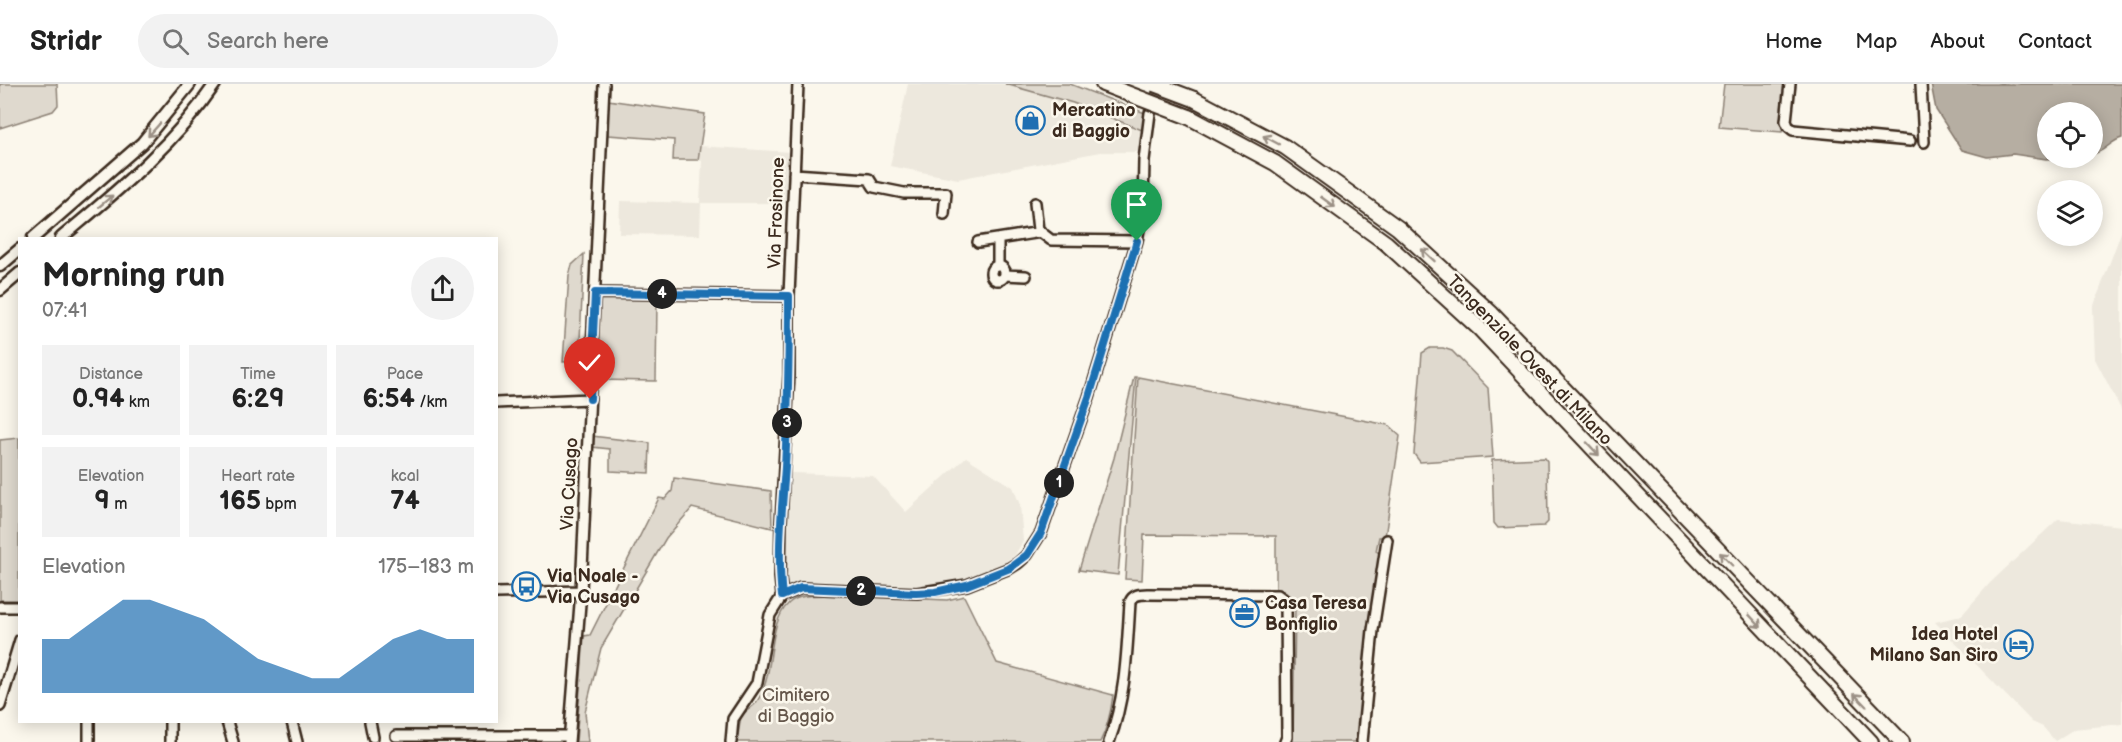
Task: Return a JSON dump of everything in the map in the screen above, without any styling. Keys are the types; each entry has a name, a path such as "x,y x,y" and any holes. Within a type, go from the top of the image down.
{"highway":[{"name":"Tangenziale Ovest di Milano","path":"1103,84 1189,117 1275,163 1386,243 1479,328 1870,742"},
{"name":"Tangenziale Ovest di Milano","path":"1154,84 1194,99 1285,147 1398,228 1492,314 1902,742"}],"main road":[{"path":"34,237 142,144 190,84"},
{"path":"62,237 153,158 186,123 215,84"},
{"path":"0,266 18,251"},
{"path":"0,290 18,275"}],"street":[{"name":"Via Cusago","path":"569,739 581,591 604,84"},
{"name":"Via Frosinone","path":"782,596 781,522 789,375 789,296 798,84"},
{"path":"1791,84 1786,121 1793,130 1910,141"},
{"path":"1921,84 1924,142"},
{"path":"730,742 733,719 757,683 770,615 782,596 801,588 935,592 967,585 1010,568 1027,555 1041,533 1089,397 1137,241 1143,207 1144,160 1150,113"},
{"path":"794,174 868,179 874,187 904,193 946,193 944,214"},
{"path":"1035,203 1038,230 1051,240 1137,241"},
{"path":"978,242 1041,232"},
{"path":"998,240 998,266 992,270 992,278 1001,280 1005,275 1026,276"},
{"path":"595,293 789,296"},
{"path":"498,403 590,399"},
{"path":"1362,742 1373,630 1387,540"},
{"path":"498,593 581,591"},
{"path":"1109,742 1123,692 1130,602 1136,595 1147,594 1278,595 1286,601 1287,737 1285,742"},
{"path":"0,607 18,607"},
{"path":"0,706 18,647"},
{"path":"88,723 89,742"},
{"path":"170,723 170,742"},
{"path":"227,723 233,742"},
{"path":"292,723 297,742"},
{"path":"370,723 373,737"},
{"path":"396,736 569,739"}],"shaded area":[{"path":"908,84 1005,84 1038,92 1142,130 1140,152 1100,152 958,179 890,166"},
{"path":"1931,84 2122,84 2122,138 2103,149 2103,102 2037,102 2037,158 2013,154 1987,157 1962,150 1936,110"},
{"path":"699,146 791,152 790,203 701,203 700,235 619,234 620,201 700,203 702,161 698,160"},
{"path":"2122,230 2122,411 2095,359 2093,308"},
{"path":"966,457 1013,487 1020,505 1023,541 1015,555 1000,566 966,579 930,587 907,588 818,581 786,588 782,580 788,475 792,473 873,476 906,512"},
{"path":"2058,519 2122,526 2122,724 2074,729 2055,741 2043,727 2032,722 1935,622 1961,616 1990,583"}],"green space":[{"path":"0,84 57,84 58,105 53,111 0,128"},
{"path":"1005,84 1070,84 1145,113 1142,130 1073,103"},
{"path":"1724,84 1788,84 1782,132 1719,127"},
{"path":"608,100 705,114 698,160 673,160 674,140 608,135"},
{"path":"584,254 579,361 563,362 569,276 572,265"},
{"path":"599,299 657,299 656,381 595,380"},
{"path":"1430,348 1452,351 1488,388 1493,457 1420,462 1414,454 1422,353"},
{"path":"1134,377 1136,377 1118,575 1079,570 1114,458"},
{"path":"1138,377 1388,425 1400,436 1385,537 1379,537 1376,551 1382,555 1358,742 1293,742 1295,606 1286,593 1276,591 1276,536 1144,535 1142,580 1125,579"},
{"path":"592,436 650,443 649,473 610,471 610,449 592,447"},
{"path":"18,438 18,600 0,600 0,440"},
{"path":"1545,458 1547,461 1548,522 1544,526 1498,528 1494,523 1492,460"},
{"path":"674,478 771,491 772,528 692,508 666,538 601,648 585,712 588,742 576,742 584,636 590,635 659,498 665,499 672,491"},
{"name":"Cimitero di Baggio","path":"834,595 947,600 964,596 997,663 1113,695 1109,719 1100,742 737,742 741,716 755,704 762,693 773,638 782,613 789,603 799,598"}],"place":[{"name":"Mercatino di Baggio","path":"1031,120"},
{"name":"Via Noale - Via Cusago","path":"526,586"},
{"name":"Casa Teresa Bonfiglio","path":"1244,613"},
{"name":"Idea Hotel Milano San Siro","path":"2019,644"}],"route":[{"path":"590,399 595,293 789,296 789,375 781,522 782,596 801,588 916,593 935,592 967,585 1010,568 1027,555 1041,533 1089,397 1137,241"}]}
